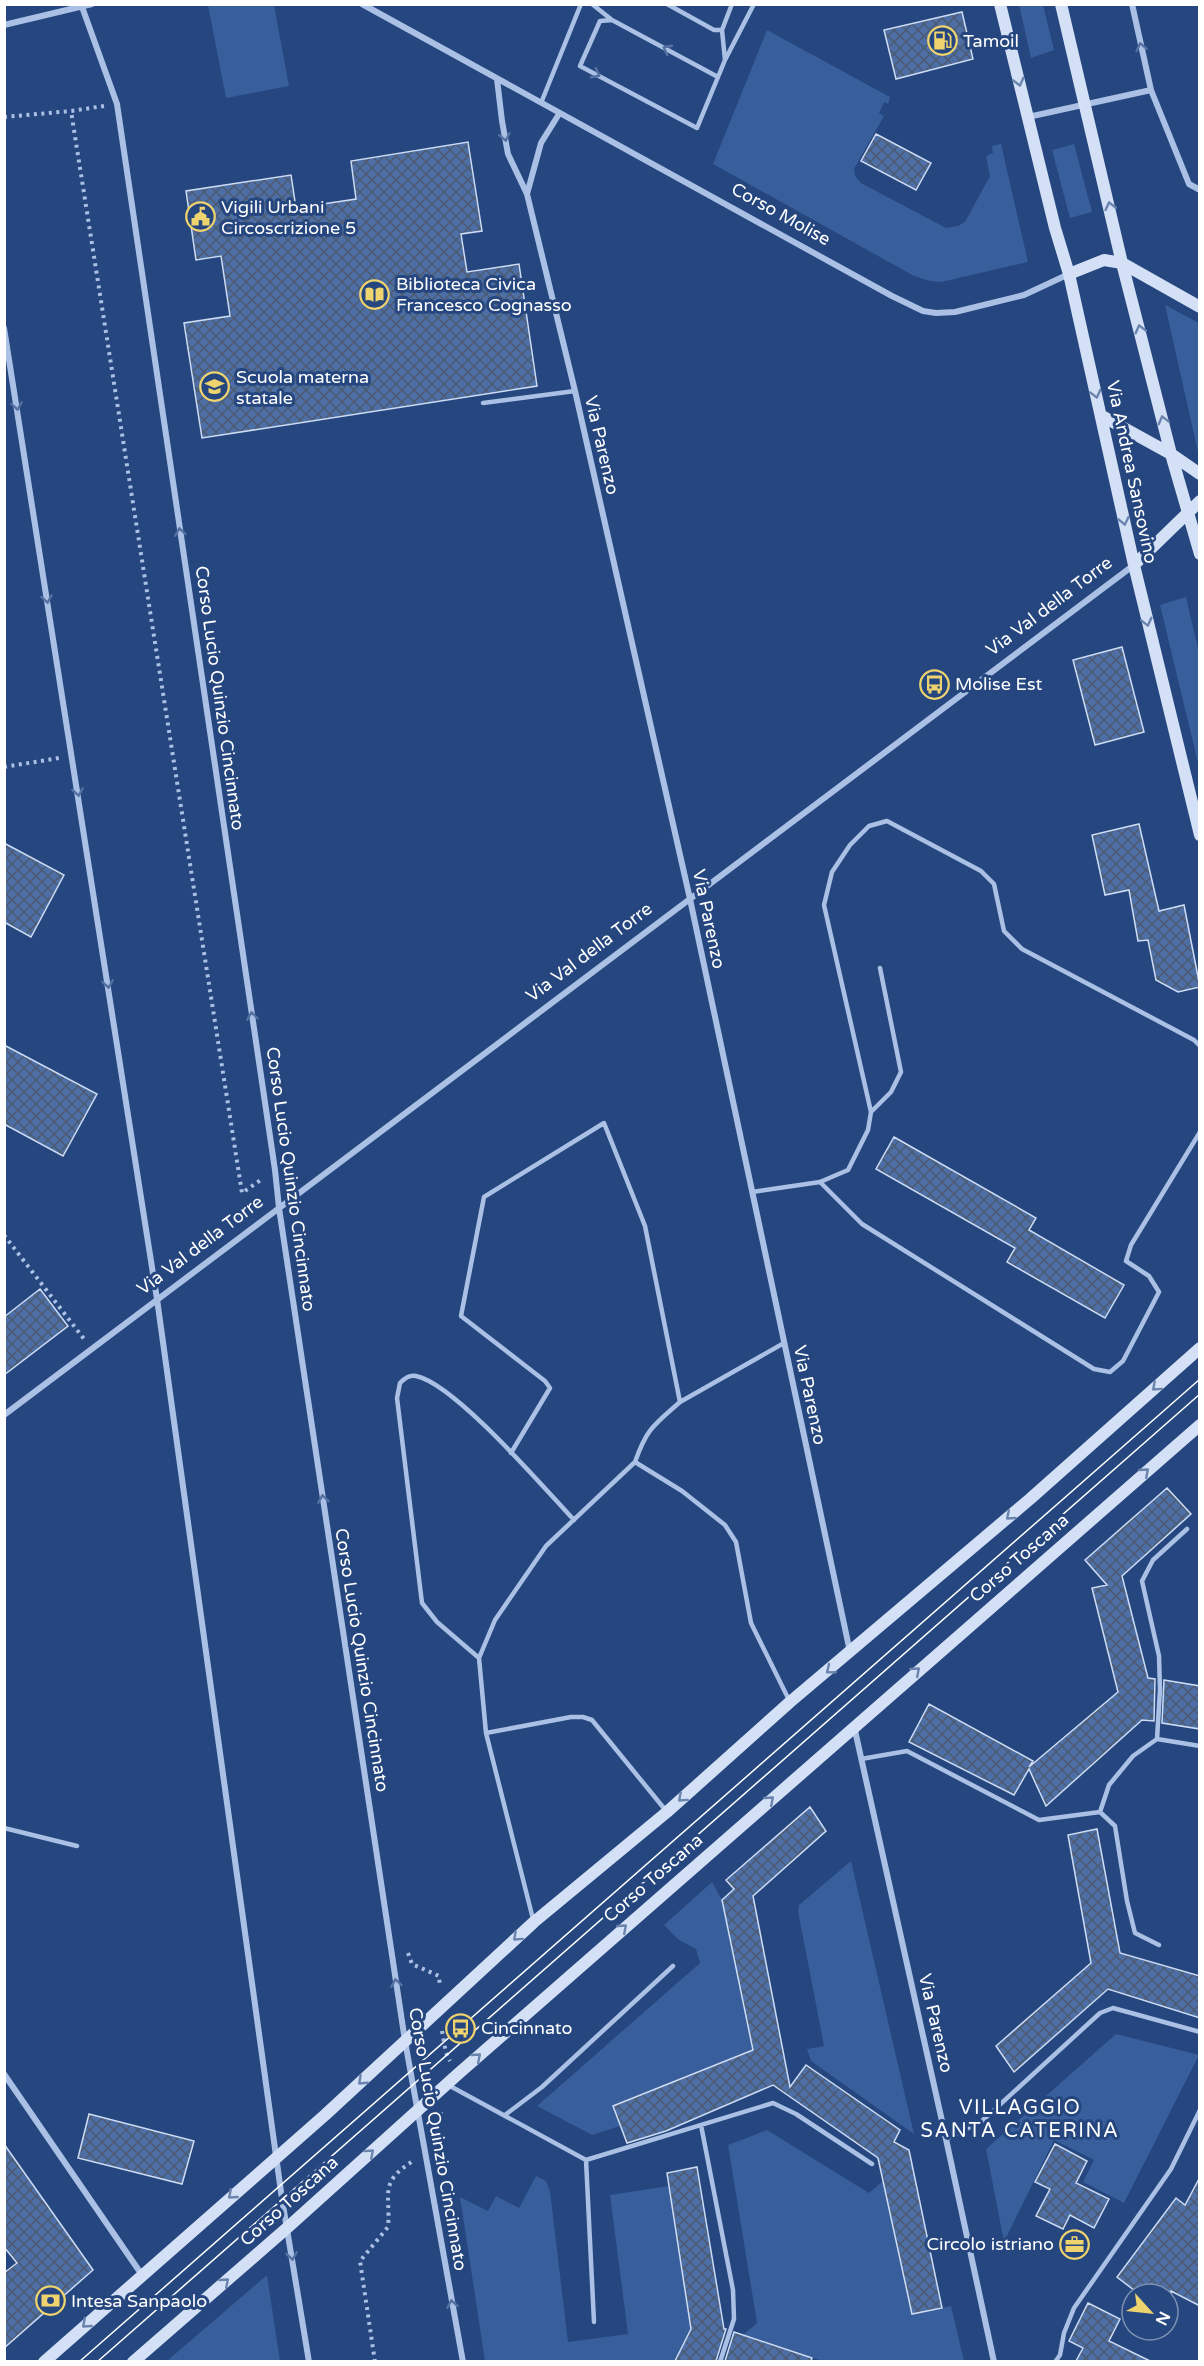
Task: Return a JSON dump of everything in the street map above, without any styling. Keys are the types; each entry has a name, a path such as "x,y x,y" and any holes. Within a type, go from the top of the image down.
{"street":[{"path":"4,24 92,4"},
{"name":"Corso Molise","path":"362,4 892,296 923,310 936,313 956,312 1024,295 1104,260 1122,263"},
{"name":"Via Andrea Sansovino","path":"1000,4 1069,274 1134,565 1200,835"},
{"path":"1061,4 1122,263 1171,454 1200,554"},
{"path":"1132,4 1151,90 1189,184 1200,190"},
{"name":"Corso Lucio Quinzio Cincinnato","path":"82,6 117,104 279,1208 405,2041 463,2361"},
{"name":"Via Parenzo","path":"497,79 508,154 527,194 690,898 850,1653"},
{"path":"1028,117 1151,90"},
{"name":"Via Parenzo","path":"527,194 541,143 559,114"},
{"path":"1122,263 1200,307"},
{"path":"4,328 158,1299 276,2157 309,2361"},
{"path":"1102,416 1171,454 1200,474"},
{"path":"1187,511 1200,501"},
{"name":"Via Val della Torre","path":"4,1415 1134,565 1187,511"},
{"name":"Corso Toscana","path":"44,2361 325,2115 534,1922 667,1812 790,1702 1030,1499 1200,1348"},
{"name":"Corso Toscana","path":"133,2361 287,2228 854,1726 1200,1425"},
{"name":"Via Parenzo","path":"854,1726 994,2361"},
{"path":"4,2074 142,2275"}],"lane":[{"path":"541,104 581,4"},
{"path":"592,4 612,20 718,77"},
{"path":"667,4 714,30 722,30"},
{"path":"725,60 722,30 732,4"},
{"path":"612,20 600,21 580,66 697,128 725,60 754,4"},
{"path":"483,403 574,392"},
{"path":"752,1192 820,1182 848,1170 868,1130 871,1112 824,905 832,872 850,845 869,826 887,821 981,871 994,884 1004,931 1022,949 1194,1040 1200,1046"},
{"path":"871,1112 891,1092 901,1072 880,968"},
{"path":"511,1453 550,1388 545,1381 460,1316 484,1197 604,1123 645,1226 680,1402"},
{"path":"820,1182 862,1224 1094,1369 1110,1372 1123,1361 1159,1292 1149,1276 1126,1261 1131,1245 1200,1132"},
{"path":"534,1922 486,1733 479,1658 495,1620 546,1546 635,1462 644,1437 652,1426 680,1402 784,1342"},
{"path":"479,1658 437,1622 422,1603 397,1398 400,1383 408,1376 416,1376 435,1384 465,1408 511,1453 573,1520"},
{"path":"635,1462 682,1491 725,1525 736,1542 751,1623 790,1702"},
{"path":"1157,1739 1160,1690 1159,1656 1142,1581 1153,1560 1187,1529"},
{"path":"486,1733 571,1717 582,1716 592,1720 667,1812"},
{"path":"1100,1812 1109,1785 1133,1756 1157,1739 1200,1746"},
{"path":"861,1759 907,1751 1039,1820 1100,1812 1116,1826 1127,1901 1135,1933 1159,1945"},
{"path":"4,1828 77,1846"},
{"path":"505,2115 542,2087 673,1966"},
{"path":"946,2139 982,2121 1100,2013 1113,2008 1200,2032"},
{"path":"447,2084 586,2160 773,2103 796,2114 872,2164"},
{"path":"1055,2361 1060,2355 1064,2333 1074,2308 1171,2169 1200,2110"},
{"path":"701,2125 733,2290 734,2319 720,2361"},
{"path":"586,2160 594,2322"}],"path":[{"path":"4,117 71,111"},
{"path":"4,767 72,756"},
{"path":"4,1235 92,1349"},
{"path":"375,2361 360,2261 388,2227 387,2189 400,2169 437,2147 442,2107 459,2090"}],"shaded area":[{"path":"208,5 274,5 289,86 226,98"},
{"path":"1019,5 1043,5 1054,50 1031,58"},
{"path":"767,30 890,97 888,104 884,102 879,113 884,116 854,169 855,176 861,183 946,228 965,222 990,176 986,156 993,153 992,146 1001,144 1028,262 941,282 930,281 914,276 713,164"},
{"path":"1074,144 1092,212 1070,218 1052,150"},
{"path":"1165,305 1199,323 1199,453 1198,452"},
{"path":"1186,597 1199,653 1199,767 1160,605"},
{"path":"851,1861 914,2134 811,2061 807,2049 824,2046 798,1911 799,1905"},
{"path":"712,1882 722,1900 753,2050 614,2106 620,2126 592,2135 537,2106 700,1963 696,1949 679,1940 664,1925"},
{"path":"1116,2034 1199,2055 1124,2203 1083,2182 1094,2160 1054,2140 1004,2242 986,2149"},
{"path":"767,2130 869,2193 883,2181 912,2314 951,2306 964,2361 823,2361 743,2335 757,2323 728,2145"},
{"path":"536,2176 546,2181 550,2191 568,2342 628,2334 610,2195 669,2186 691,2329 675,2361 485,2361 460,2197 488,2211 496,2196 519,2208"},
{"path":"267,2275 280,2361 167,2361"}],"building":[{"path":"962,12 973,59 896,79 884,30"},
{"path":"876,134 931,163 916,190 861,161"},
{"name":"Biblioteca Civica Francesco Cognasso","path":"468,142 482,231 461,234 467,272 519,264 537,386 202,438 184,323 230,316 221,256 196,260 186,191 291,175 296,208 356,199 351,161"},
{"path":"1122,647 1144,732 1095,745 1073,660"},
{"path":"1139,824 1159,911 1184,905 1200,987 1178,992 1156,980 1148,940 1138,941 1129,890 1105,895 1092,835"},
{"path":"4,843 64,875 31,937 4,922"},
{"path":"4,1045 97,1094 63,1156 4,1124"},
{"path":"894,1137 1036,1218 1029,1230 1124,1285 1105,1318 1007,1262 1015,1248 876,1169"},
{"path":"40,1289 68,1326 4,1375 4,1317"},
{"path":"1167,1488 1191,1514 1122,1576 1148,1678 1155,1679 1154,1721 1142,1720 1046,1806 1029,1769 1014,1795 909,1742 929,1704 1033,1761 1029,1767 1118,1692 1092,1588 1107,1585 1085,1560"},
{"path":"1164,1680 1200,1686 1200,1729 1162,1723"},
{"path":"810,1807 826,1831 753,1896 790,2087 806,2065 900,2130 894,2142 909,2150 942,2308 912,2314 878,2158 773,2085 666,2131 627,2143 613,2106 753,2050 722,1900 734,1889 726,1880"},
{"path":"1097,1829 1120,1953 1200,1976 1200,2018 1108,1989 1014,2072 996,2046 1091,1963 1068,1835"},
{"path":"89,2114 194,2141 182,2184 78,2158"},
{"path":"4,2144 93,2270 4,2348 4,2273 17,2263 4,2247"},
{"path":"1055,2144 1087,2161 1076,2183 1109,2199 1094,2228 1070,2215 1063,2229 1036,2216 1050,2189 1035,2182"},
{"path":"697,2167 724,2329 726,2329 716,2361 675,2361 691,2329 667,2173"},
{"path":"1200,2177 1200,2306 1180,2296 1180,2282 1123,2282 1117,2277 1176,2198 1185,2205"},
{"path":"1088,2303 1120,2319 1109,2341 1150,2361 1076,2361 1083,2348 1069,2341"},
{"path":"734,2332 812,2358 811,2361 725,2361"}],"tram line":[{"path":"79,2362 1200,1379"},
{"path":"97,2362 1200,1394"}],"place":[{"name":"Tamoil","path":"942,41"},
{"name":"Vigili Urbani Circoscrizione 5","path":"200,217"},
{"name":"Biblioteca Civica Francesco Cognasso","path":"375,294"},
{"name":"Scuola materna statale","path":"215,387"},
{"name":"Molise Est","path":"934,684"},
{"name":"Cincinnato","path":"460,2028"},
{"name":"Circolo istriano","path":"1075,2244"},
{"name":"Intesa Sanpaolo","path":"50,2301"}],"district":[{"name":"VILLAGGIO SANTA CATERINA","path":"1020,2120"}]}
